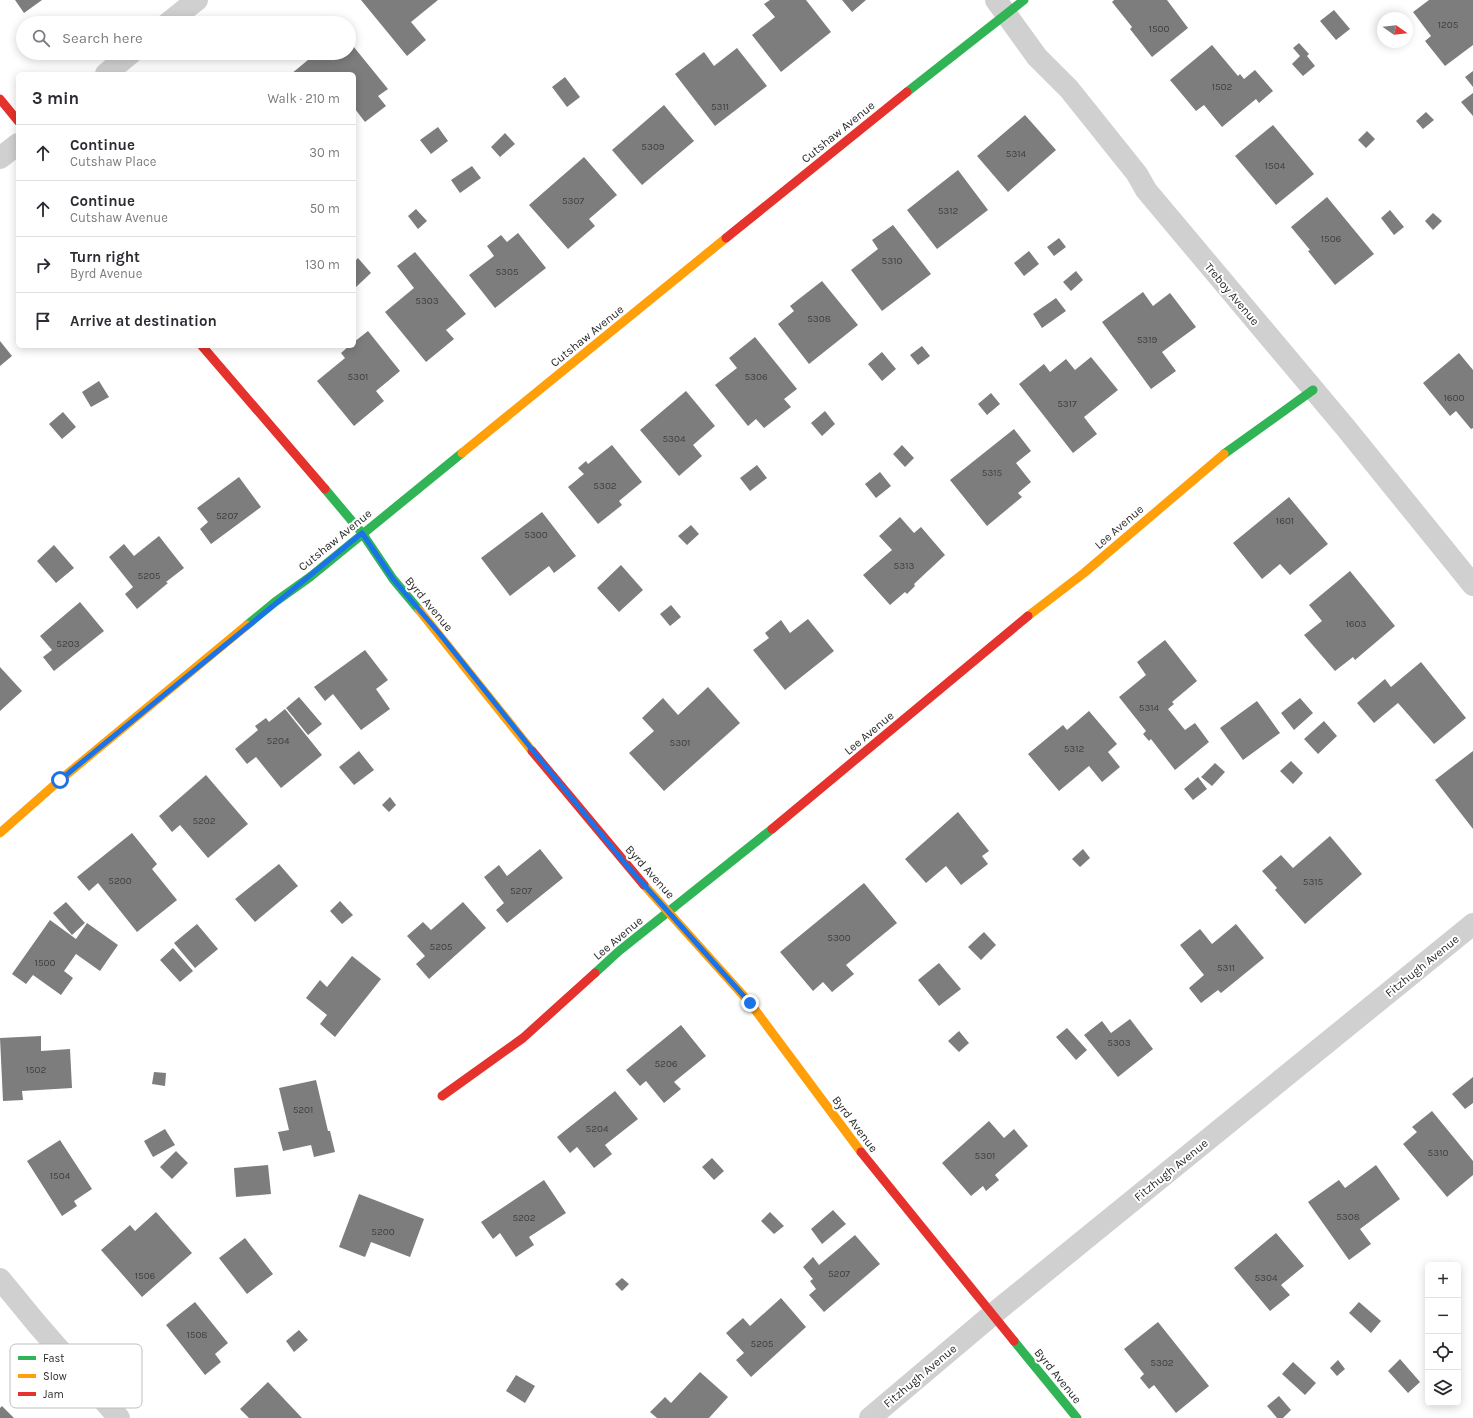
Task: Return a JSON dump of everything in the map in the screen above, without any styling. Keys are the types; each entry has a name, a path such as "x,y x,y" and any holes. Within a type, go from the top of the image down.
{"street":[{"path":"177,16 197,0"},
{"name":"Cutshaw Avenue","path":"0,833 60,780 166,692 937,67 1001,7 1024,0"},
{"name":"Treboy Avenue","path":"1001,7 1038,56 1069,89 1137,174 1146,190 1345,427 1473,585"},
{"path":"108,72 123,60"},
{"path":"0,99 16,119"},
{"path":"0,158 16,146"},
{"name":"Byrd Avenue","path":"204,348 362,533 393,579 439,633 623,861 750,1003 872,1167 1076,1418"},
{"name":"Lee Avenue","path":"442,1096 523,1038 620,951 779,824 1037,608 1084,573 1226,453 1313,390"},
{"name":"Fitzhugh Avenue","path":"870,1418 993,1314 1473,924"},
{"path":"0,1279 54,1344"},
{"path":"110,1408 119,1418"}],"building":[{"path":"15,0 42,0 24,13"},
{"path":"361,0 438,0 411,22 426,40 407,56"},
{"path":"770,0 806,0 831,32 781,72 752,35 775,17 764,4"},
{"path":"842,0 866,0 852,12"},
{"path":"1114,0 1167,0 1188,28 1152,57 1130,29 1132,27 1112,2"},
{"path":"1429,0 1473,0 1473,45 1445,66 1425,41 1431,36 1413,12"},
{"path":"1334,10 1350,29 1336,40 1320,21"},
{"path":"1299,43 1309,54 1307,56 1315,66 1303,76 1292,64 1300,56 1293,48"},
{"path":"1212,45 1238,76 1240,74 1244,79 1255,70 1273,91 1259,103 1256,99 1222,127 1204,105 1196,111 1170,80"},
{"path":"737,48 767,86 715,126 675,74 704,52 714,66"},
{"path":"356,50 388,89 378,96 386,106 365,122 356,110 356,72 293,72 308,60 356,60"},
{"path":"1473,71 1473,87 1465,77"},
{"path":"565,77 580,97 567,107 552,87"},
{"path":"1473,93 1473,116 1461,102"},
{"path":"664,105 694,141 642,185 612,150"},
{"path":"1426,112 1434,120 1423,129 1416,121"},
{"path":"1025,115 1056,150 1008,192 977,156"},
{"path":"1273,125 1314,174 1276,205 1235,156"},
{"path":"438,127 448,141 431,154 420,140"},
{"path":"1367,131 1375,139 1366,148 1358,140"},
{"path":"505,133 515,144 500,157 491,147"},
{"path":"584,157 617,195 589,219 595,226 568,249 529,205"},
{"path":"472,166 481,178 460,193 451,180"},
{"path":"958,170 988,210 937,249 907,210"},
{"path":"1327,197 1374,254 1335,285 1308,251 1310,250 1291,227"},
{"path":"416,209 427,221 418,229 408,216"},
{"path":"1390,210 1404,227 1394,235 1381,218"},
{"path":"1433,213 1442,221 1433,230 1425,221"},
{"path":"893,225 931,274 882,311 851,270 878,249 872,240"},
{"path":"518,233 546,268 495,308 469,275 494,256 487,246 501,235 507,242"},
{"path":"1059,238 1066,247 1054,256 1047,247"},
{"path":"1029,251 1039,264 1024,276 1014,263"},
{"path":"415,252 466,314 446,330 454,339 426,362 385,312 414,288 397,266"},
{"path":"358,258 371,273 356,287 356,260"},
{"path":"1076,271 1083,280 1071,291 1063,282"},
{"path":"822,281 858,325 809,364 778,324 794,311 790,306"},
{"path":"1143,292 1153,306 1170,293 1196,327 1162,352 1176,371 1151,389 1102,322"},
{"path":"1056,298 1066,311 1042,328 1033,314"},
{"path":"368,331 400,371 376,391 384,401 354,426 317,381 345,358 341,353 347,348 356,348 356,340"},
{"path":"755,337 797,389 784,399 791,407 764,428 756,419 748,426 715,385 737,368 729,358"},
{"path":"0,341 12,356 0,366"},
{"path":"922,346 930,356 918,365 910,355"},
{"path":"882,352 896,369 882,381 868,364"},
{"path":"1459,353 1473,370 1473,428 1471,429 1456,411 1450,416 1423,383"},
{"path":"1091,357 1118,390 1084,417 1097,434 1073,453 1019,384 1044,364 1050,372 1066,359 1075,370"},
{"path":"99,381 109,397 91,407 82,392"},
{"path":"686,391 715,426 693,445 702,456 679,476 640,430"},
{"path":"991,393 1000,404 987,415 978,404"},
{"path":"825,411 835,424 822,436 811,423"},
{"path":"63,412 76,427 62,439 49,424"},
{"path":"1014,429 1031,451 1016,463 1031,482 1018,493 1022,497 987,526 950,480"},
{"path":"612,445 642,482 619,501 622,505 598,524 568,487 584,474 578,468 586,461 588,464"},
{"path":"902,445 914,458 905,467 893,454"},
{"path":"757,465 767,478 750,491 740,478"},
{"path":"880,472 891,486 876,498 865,484"},
{"path":"239,477 261,507 211,544 200,529 208,522 197,508"},
{"path":"1289,497 1328,544 1290,575 1280,564 1262,579 1233,543"},
{"path":"542,512 576,556 554,573 549,566 510,596 481,558"},
{"path":"900,517 914,533 921,527 945,555 914,584 915,586 907,594 905,592 890,605 863,575 892,550 879,536"},
{"path":"691,525 699,534 687,545 678,536"},
{"path":"159,536 184,568 166,582 168,583 137,609 125,594 133,587 109,557 124,544 134,556"},
{"path":"54,545 74,568 56,583 37,561"},
{"path":"621,565 643,590 619,612 597,588"},
{"path":"1350,571 1395,626 1355,660 1353,657 1335,671 1304,635 1322,621 1309,605"},
{"path":"80,602 104,631 54,671 43,657 52,650 40,636"},
{"path":"671,605 681,617 670,626 660,614"},
{"path":"808,619 834,651 785,690 753,650 769,638 765,633 781,620 790,633"},
{"path":"1165,640 1197,681 1172,702 1174,704 1168,709 1185,730 1195,723 1209,742 1175,770 1151,739 1149,741 1143,734 1146,731 1119,697 1146,675 1137,662"},
{"path":"365,650 388,680 376,689 390,709 361,730 333,694 325,701 314,687"},
{"path":"1421,662 1466,718 1434,744 1398,703 1374,723 1357,703 1385,679 1391,687"},
{"path":"0,667 22,691 0,711"},
{"path":"708,687 740,723 664,791 629,753 654,731 642,718 663,698 678,715"},
{"path":"299,697 322,724 308,735 286,708"},
{"path":"1300,698 1313,713 1294,730 1281,713"},
{"path":"1257,701 1280,733 1243,760 1220,728"},
{"path":"285,709 322,755 281,788 256,757 247,764 235,749 258,730 255,726 266,718 269,722"},
{"path":"1089,711 1117,744 1108,752 1120,767 1102,782 1089,766 1059,791 1028,754 1063,725 1067,730"},
{"path":"1324,721 1337,736 1318,754 1304,739"},
{"path":"359,751 374,770 354,785 339,767"},
{"path":"1473,751 1473,829 1435,780"},
{"path":"1291,761 1303,773 1293,784 1280,771"},
{"path":"1215,763 1225,772 1212,786 1201,777"},
{"path":"206,775 248,824 208,858 180,825 172,832 159,816"},
{"path":"1198,777 1207,789 1193,800 1184,789"},
{"path":"390,797 396,805 389,812 382,805"},
{"path":"958,812 989,851 982,856 988,864 961,885 946,866 926,883 905,859"},
{"path":"132,833 157,864 152,869 177,900 137,932 98,883 89,891 77,877"},
{"path":"1330,836 1362,874 1305,924 1275,890 1277,888 1262,871 1281,855 1293,868"},
{"path":"540,849 563,878 507,923 496,910 504,903 484,877 499,865 507,876"},
{"path":"1083,849 1090,858 1080,867 1072,859"},
{"path":"279,864 298,886 255,922 235,899"},
{"path":"864,883 897,923 846,965 854,974 832,992 823,982 813,991 780,952"},
{"path":"340,901 353,915 342,924 330,911"},
{"path":"66,902 85,923 72,935 53,913"},
{"path":"463,902 486,928 429,979 416,964 425,956 407,936 423,922 431,930"},
{"path":"50,920 76,939 87,923 118,945 100,971 76,954 64,971 73,978 61,995 33,975 26,984 12,974"},
{"path":"197,924 218,949 195,968 174,943"},
{"path":"1236,924 1264,958 1221,993 1218,990 1201,1003 1189,988 1204,975 1180,945 1200,929 1212,944"},
{"path":"984,932 996,945 981,960 968,947"},
{"path":"173,948 193,971 180,982 160,960"},
{"path":"352,956 381,979 335,1037 320,1024 327,1015 306,998 320,980 327,987"},
{"path":"939,963 961,989 939,1006 918,980"},
{"path":"1130,1019 1153,1049 1118,1077 1084,1035 1102,1021 1111,1033"},
{"path":"681,1025 706,1056 674,1082 681,1089 664,1103 646,1081 640,1086 626,1070"},
{"path":"1067,1028 1087,1050 1076,1060 1056,1037"},
{"path":"959,1031 969,1043 959,1052 948,1041"},
{"path":"41,1036 41,1051 70,1049 72,1088 22,1091 23,1100 3,1101 0,1038"},
{"path":"154,1072 166,1073 165,1086 152,1084"},
{"path":"1473,1077 1473,1103 1465,1109 1452,1094"},
{"path":"316,1080 328,1131 330,1131 335,1152 314,1157 311,1145 283,1151 278,1132 289,1130 279,1088"},
{"path":"615,1091 638,1119 605,1145 612,1154 594,1168 577,1147 570,1153 557,1137"},
{"path":"1432,1111 1473,1161 1473,1175 1447,1197 1403,1144 1417,1132 1412,1127"},
{"path":"989,1121 1004,1138 1014,1129 1028,1146 995,1175 999,1180 986,1191 983,1186 971,1196 942,1163"},
{"path":"165,1129 175,1145 153,1157 144,1141"},
{"path":"60,1140 92,1189 74,1201 77,1206 62,1216 27,1161"},
{"path":"176,1151 188,1163 172,1179 160,1167"},
{"path":"712,1158 724,1171 714,1180 702,1167"},
{"path":"268,1165 271,1194 236,1197 234,1168"},
{"path":"1376,1165 1400,1199 1360,1229 1371,1244 1349,1260 1308,1202 1339,1180 1345,1188"},
{"path":"544,1180 566,1213 529,1237 534,1245 516,1257 500,1233 493,1239 481,1222"},
{"path":"359,1194 424,1219 410,1257 371,1242 365,1257 339,1247"},
{"path":"833,1210 846,1224 822,1244 811,1229"},
{"path":"156,1212 192,1253 142,1297 101,1250 130,1225 135,1231"},
{"path":"770,1212 784,1226 774,1234 761,1221"},
{"path":"1276,1233 1304,1266 1281,1285 1290,1295 1270,1311 1234,1268"},
{"path":"855,1235 880,1264 824,1312 809,1295 816,1289 810,1281 813,1279 803,1267 813,1257 819,1265"},
{"path":"245,1238 273,1274 247,1294 219,1258"},
{"path":"622,1278 629,1284 622,1291 615,1284"},
{"path":"781,1298 806,1327 751,1377 736,1360 744,1353 726,1333 743,1318 750,1326"},
{"path":"195,1302 228,1343 215,1354 221,1362 205,1375 166,1325"},
{"path":"1359,1302 1381,1321 1371,1333 1349,1313"},
{"path":"1158,1322 1209,1386 1176,1413 1154,1385 1149,1389 1140,1378 1144,1374 1124,1349"},
{"path":"299,1330 308,1340 294,1352 286,1341"},
{"path":"1400,1359 1420,1382 1408,1393 1388,1371"},
{"path":"1338,1360 1345,1369 1337,1376 1330,1368"},
{"path":"1293,1362 1316,1383 1305,1395 1282,1374"},
{"path":"700,1372 728,1397 709,1418 657,1418 650,1412 665,1397 671,1403"},
{"path":"516,1375 535,1386 525,1403 506,1391"},
{"path":"268,1382 302,1418 249,1418 240,1409"},
{"path":"1279,1396 1291,1410 1283,1418 1277,1418 1267,1406"},
{"path":"2,1406 14,1418 0,1418 0,1408"}],"traffic: fast":[{"path":"907,92 1024,0"},
{"path":"1224,454 1313,390"},
{"path":"247,625 275,602 310,577 462,453"},
{"path":"325,489 362,533 393,579 419,610"},
{"path":"595,973 619,951 772,829"},
{"path":"1014,1341 1077,1418"}],"traffic: slow":[{"path":"462,453 726,238"},
{"path":"1028,616 1084,573 1224,454"},
{"path":"419,610 532,751"},
{"path":"0,833 60,780 247,625"},
{"path":"644,885 750,1003 861,1152"}],"traffic: jam":[{"path":"726,238 907,92"},
{"path":"0,99 16,119"},
{"path":"204,348 325,489"},
{"path":"772,829 1028,616"},
{"path":"532,751 644,885"},
{"path":"442,1096 523,1038 595,973"},
{"path":"861,1152 1014,1341"}],"route":[{"path":"60,780 275,602 310,577 362,533 393,579 439,633 628,867 750,1003"}]}
